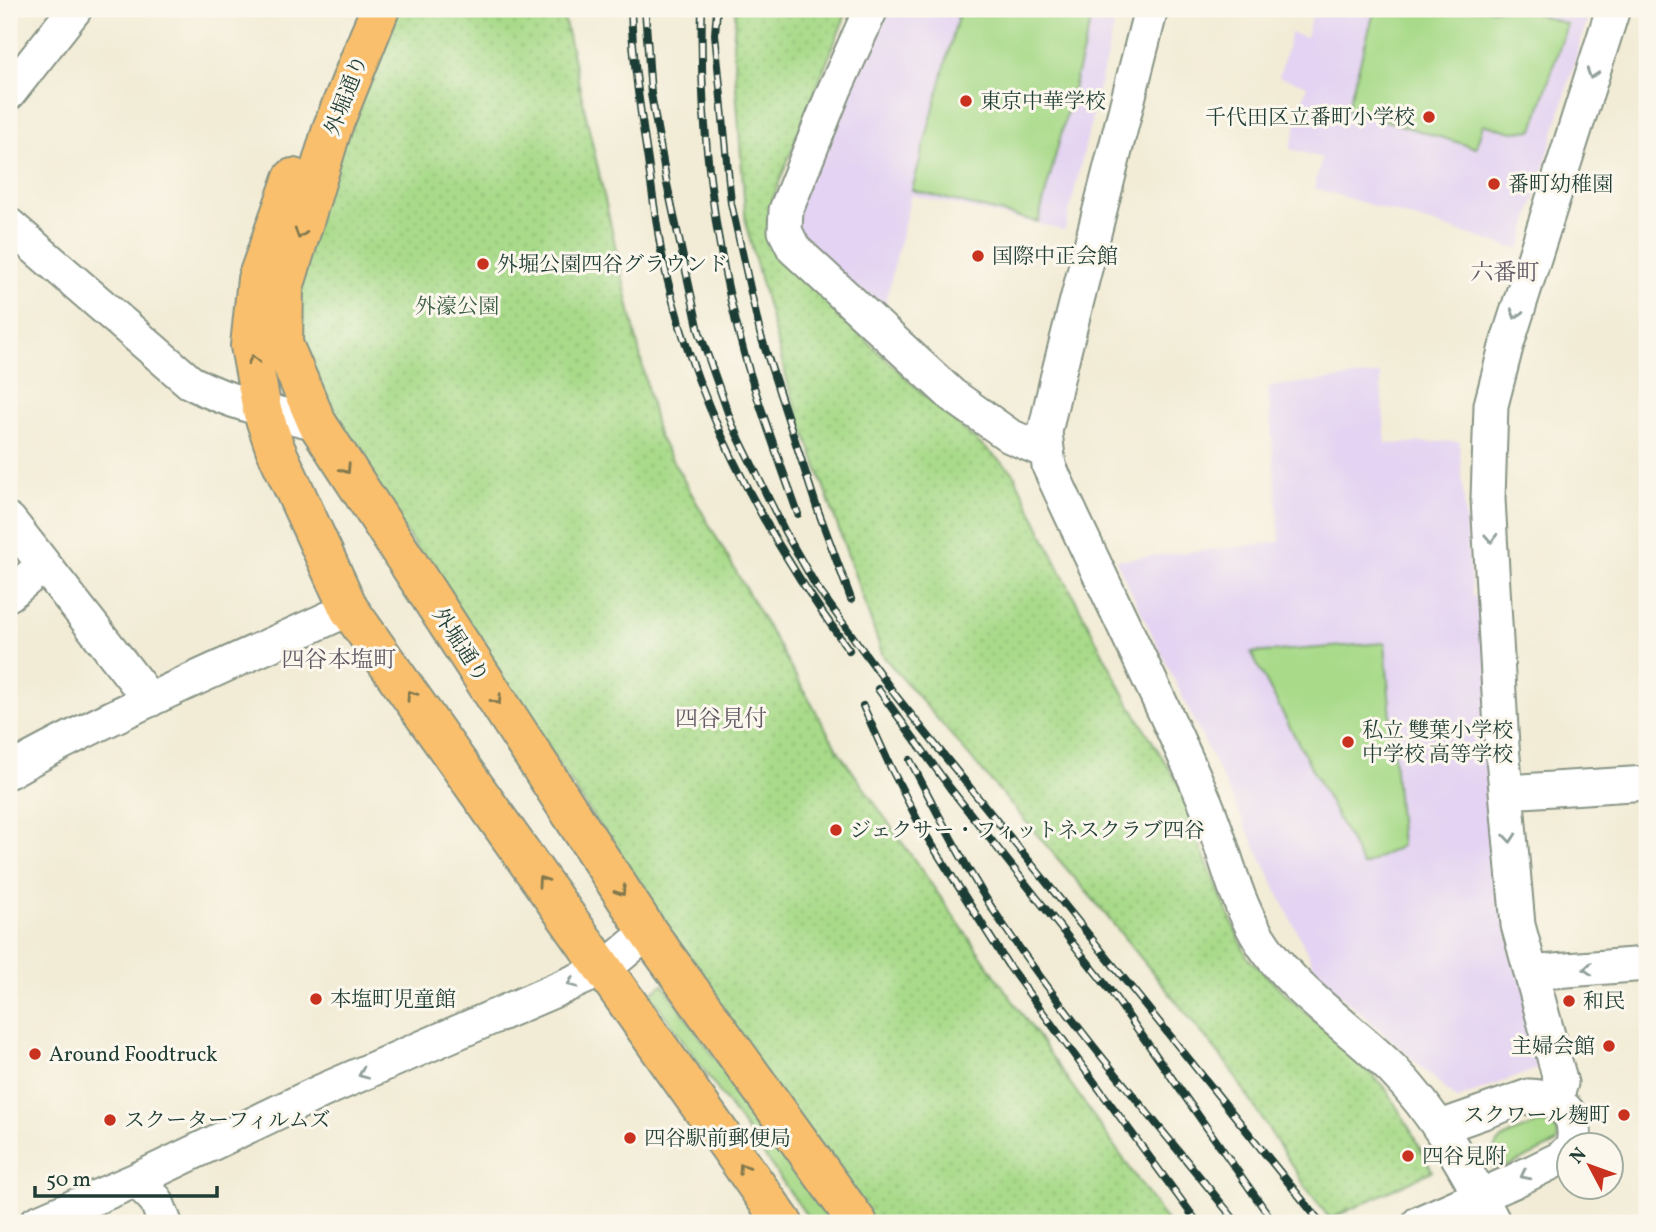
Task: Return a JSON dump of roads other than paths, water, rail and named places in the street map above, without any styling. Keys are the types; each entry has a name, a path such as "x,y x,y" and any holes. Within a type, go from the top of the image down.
{"main road":[{"name":"外堀通り","path":"360,9 257,279 250,346 262,410 275,448 349,609 783,1223"},
{"name":"外堀通り","path":"380,9 333,125 284,288 283,344 317,423 648,932 858,1223"}],"street":[{"path":"9,93 75,9"},
{"path":"871,9 790,199 786,210 785,230 794,249 952,395 1010,436 1047,452"},
{"path":"1151,9 1045,432 1049,466 1204,799 1234,886 1256,934 1275,961 1323,1009 1391,1068 1441,1127 1487,1209"},
{"path":"1555,1101 1561,1083 1518,925 1506,792 1488,499 1491,405 1506,347 1613,9"},
{"path":"16,244 190,382 211,393 262,410 317,423"},
{"path":"9,520 150,700"},
{"path":"9,594 44,565"},
{"path":"9,771 150,700 349,609"},
{"path":"1506,792 1647,783"},
{"path":"36,1223 136,1180 310,1097 604,970 648,932"},
{"path":"1533,980 1540,972 1647,964"},
{"path":"1441,1127 1529,1096 1542,1096 1566,1109 1573,1119 1576,1130"},
{"path":"1434,1222 1487,1209 1554,1161"},
{"path":"136,1180 156,1200 165,1223"}],"railway":[{"path":"631,9 637,85 661,250 690,357 710,409 759,510 787,559 849,650"},
{"path":"645,9 651,94 667,184 699,331 732,424 785,532 816,586 896,696 1321,1223"},
{"path":"702,9 706,141 725,272 751,377 798,514"},
{"path":"717,9 715,34 731,203 760,333 816,505 851,599"},
{"path":"878,689 950,788 1112,993 1274,1223"},
{"path":"863,706 922,829 1008,965 1198,1223"},
{"path":"910,760 978,886 1031,965 1088,1040 1237,1223"}],"place":[{"name":"東京中華学校","path":"966,101"},
{"name":"千代田区立番町小学校","path":"1429,117"},
{"name":"番町幼稚園","path":"1494,184"},
{"name":"国際中正会館","path":"978,256"},
{"name":"外堀公園四谷グラウンド","path":"483,264"},
{"name":"私立 雙葉小学校 中学校 高等学校","path":"1348,742"},
{"name":"ジェクサー・フィットネスクラブ四谷","path":"836,830"},
{"name":"本塩町児童館","path":"316,999"},
{"name":"和民","path":"1569,1001"},
{"name":"主婦会館","path":"1609,1046"},
{"name":"Around Foodtruck","path":"35,1054"},
{"name":"スクワール麹町","path":"1624,1115"},
{"name":"スクーターフィルムズ","path":"110,1120"},
{"name":"四谷駅前郵便局","path":"630,1138"},
{"name":"四谷見附","path":"1408,1156"}],"district":[{"name":"六番町","path":"1505,272"},
{"name":"四谷本塩町","path":"339,659"},
{"name":"四谷見付","path":"721,718"}],"park label":[{"name":"外濠公園","path":"457,306"}]}
